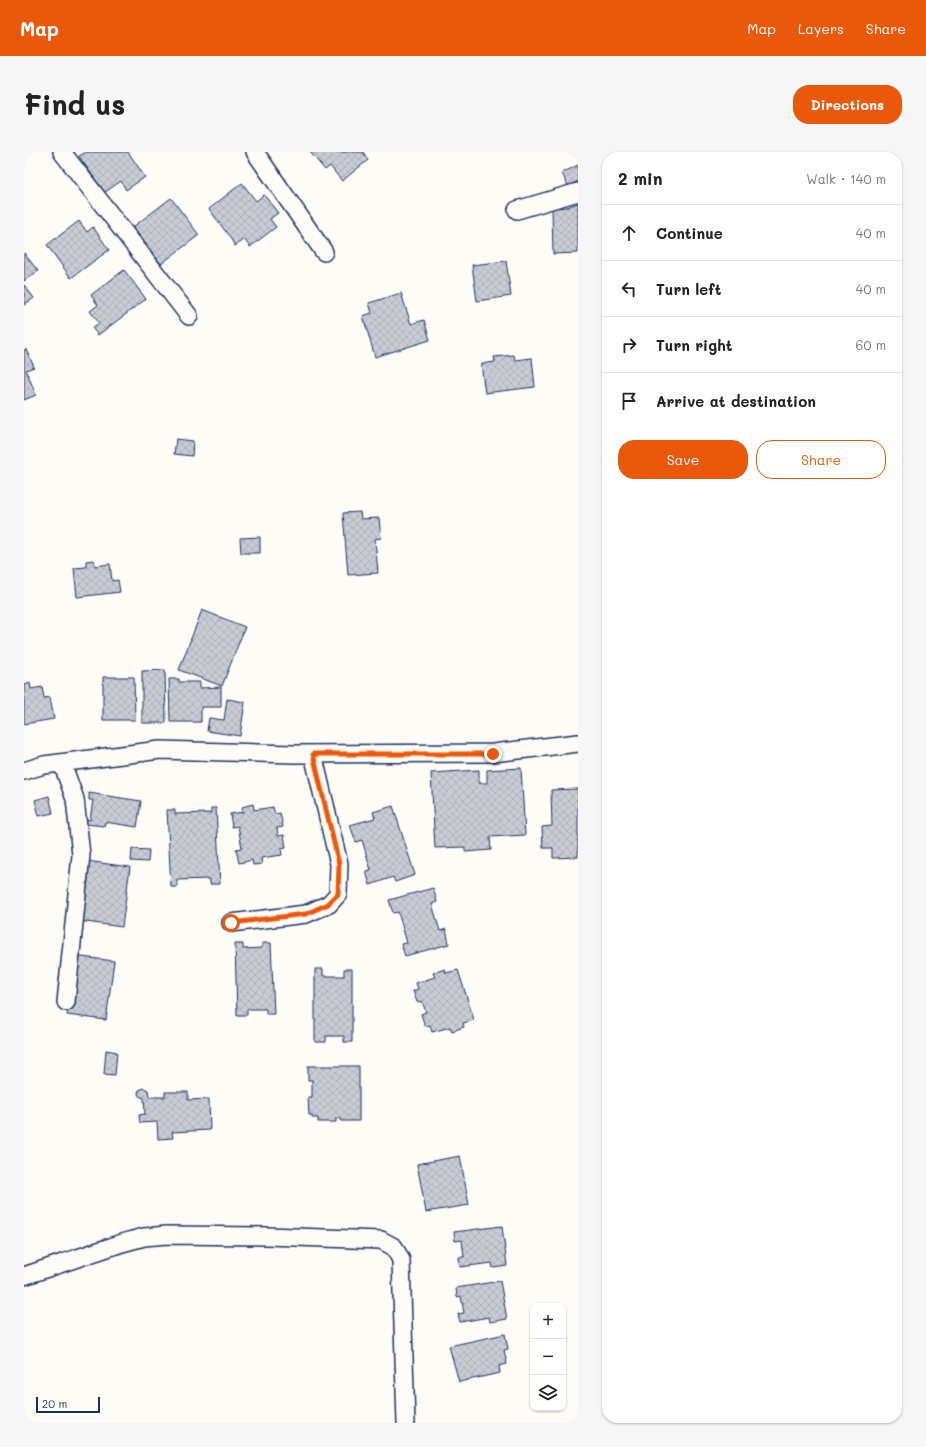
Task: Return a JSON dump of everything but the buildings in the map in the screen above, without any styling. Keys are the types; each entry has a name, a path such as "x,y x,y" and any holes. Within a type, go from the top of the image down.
{"street":[{"path":"62,152 189,316"},
{"path":"255,152 324,252"},
{"path":"517,210 578,192"},
{"path":"24,771 44,765 160,750 313,754 493,754 578,743"},
{"path":"231,923 306,914 328,904 338,894 339,864 313,754"},
{"path":"62,763 75,799 81,855 66,1002"},
{"path":"24,1276 144,1237 167,1235 267,1236 381,1240 394,1247 401,1260 406,1423"}],"route":[{"path":"231,923 306,914 328,904 338,894 339,864 313,754 493,754"}]}
